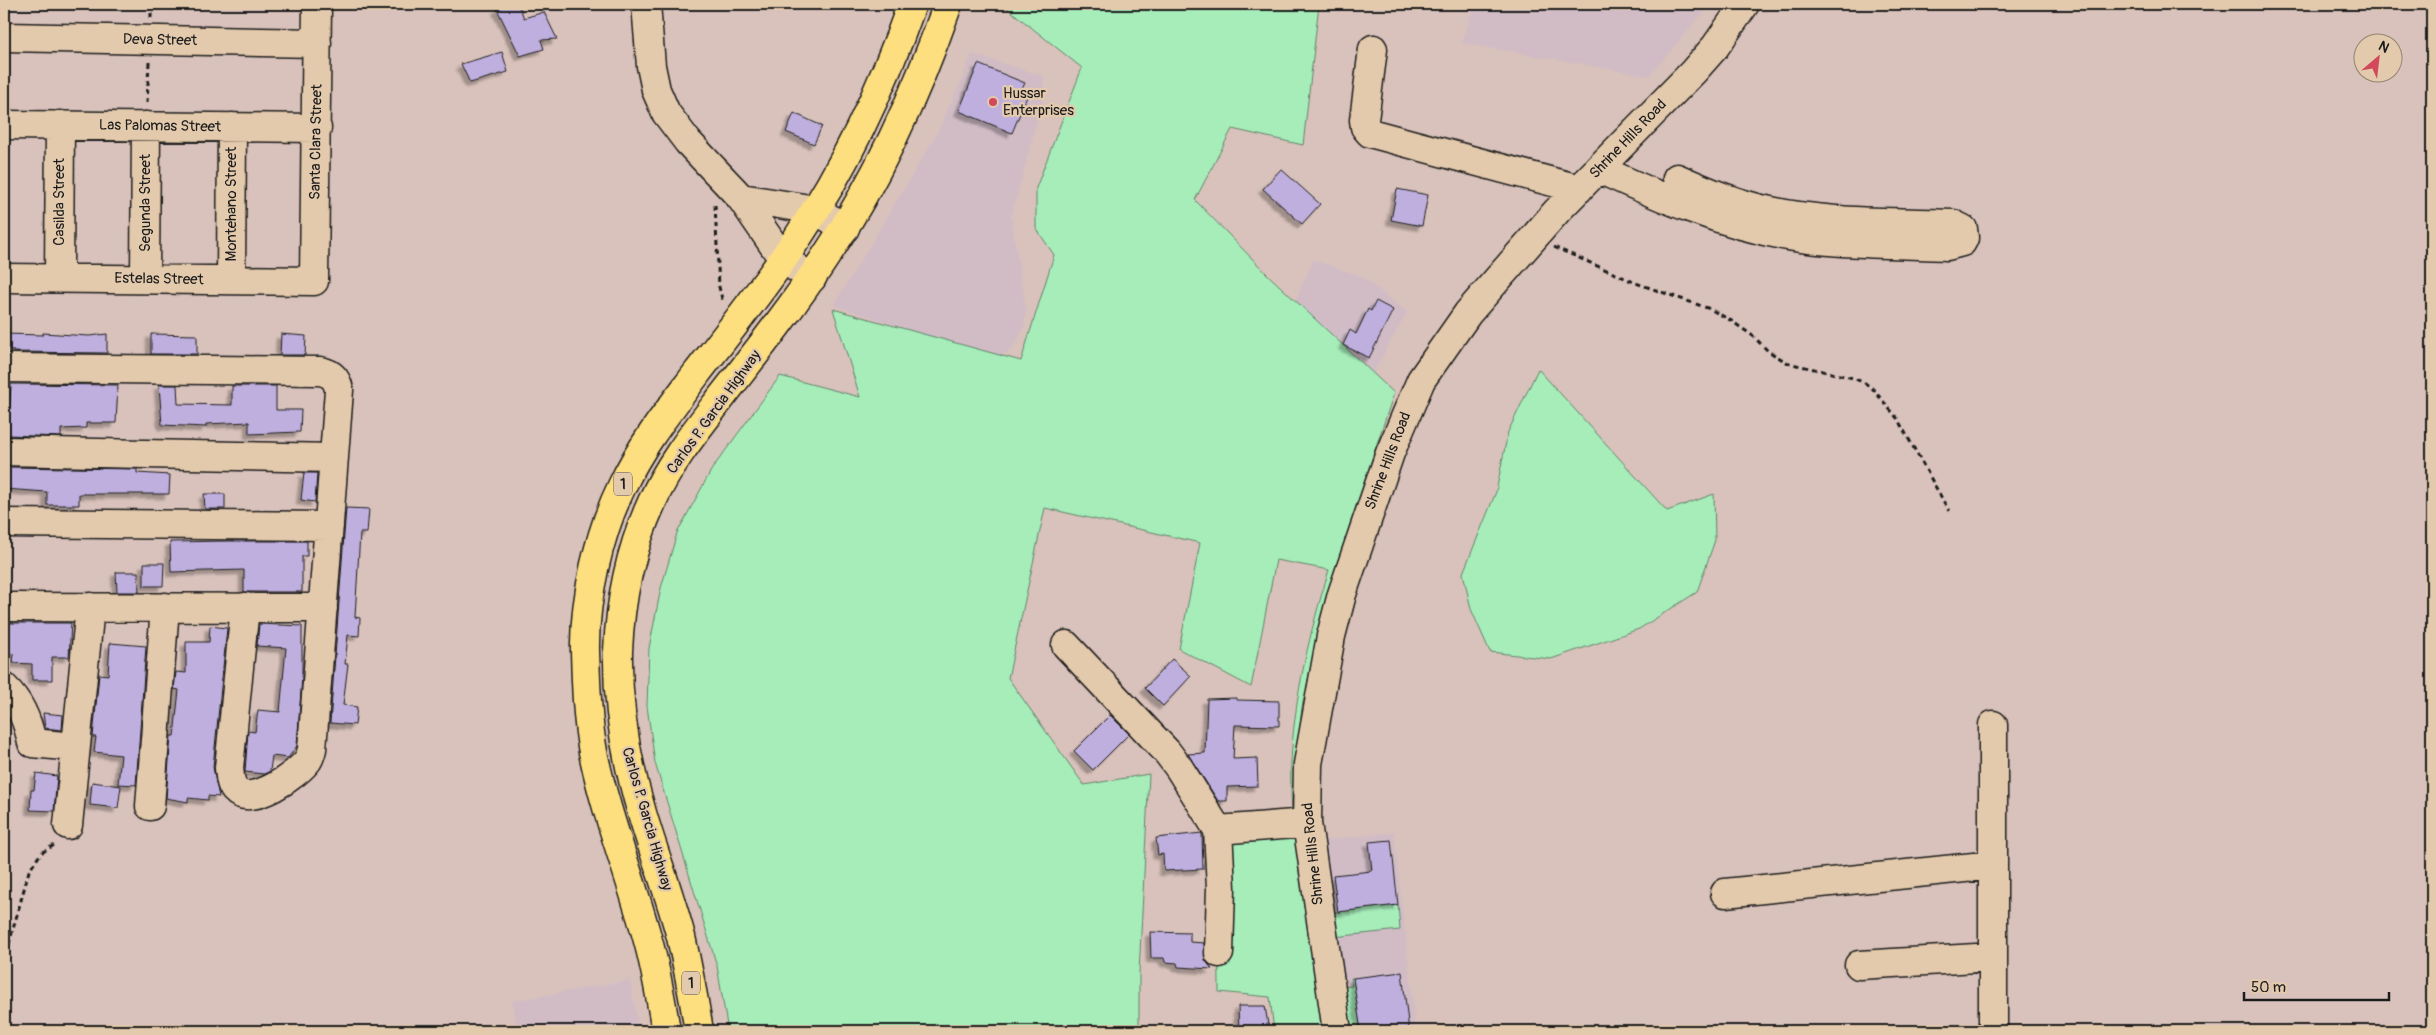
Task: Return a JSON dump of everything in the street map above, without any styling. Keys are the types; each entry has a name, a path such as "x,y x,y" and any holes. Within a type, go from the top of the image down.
{"highway":[{"name":"1","path":"666,1031 648,939 609,815 593,750 587,695 585,647 588,601 596,563 621,487 667,412 783,260 838,175 863,125 912,4"},
{"name":"Carlos P. Garcia Highway","path":"699,1031 680,935 641,812 626,749 620,697 618,651 621,608 628,574 652,502 670,470 695,432 812,278 867,192 894,140 915,92 948,4"}],"street":[{"name":"Santa Clara Street","path":"314,281 317,4"},
{"path":"646,4 647,36 656,90 666,113 714,172 741,198 783,260 812,278"},
{"name":"Shrine Hills Road","path":"1337,1031 1329,940 1307,823 1308,764 1330,636 1342,594 1390,453 1421,380 1440,351 1480,298 1534,236 1704,59 1744,4"},
{"name":"Deva Street","path":"4,37 317,43"},
{"path":"1373,49 1364,120 1365,127 1370,133 1579,188"},
{"name":"Las Palomas Street","path":"4,124 317,128"},
{"name":"Casilda Street","path":"59,278 60,125"},
{"name":"Segunda Street","path":"145,279 146,126"},
{"name":"Montehano Street","path":"231,280 232,127"},
{"path":"1599,169 1708,216 1788,236 1832,242 1947,246 1962,242 1964,238 1962,229 1953,224 1841,220 1770,211 1740,203 1676,178"},
{"path":"741,198 816,210 845,228"},
{"name":"Estelas Street","path":"4,278 314,281"},
{"path":"4,368 327,372 338,382 339,390 312,749 308,759 298,771 267,791 251,796 242,795 236,791 231,783 229,768 245,607"},
{"path":"4,451 334,458"},
{"path":"4,523 329,526"},
{"path":"4,607 323,608"},
{"path":"68,824 90,607"},
{"path":"150,806 165,607"},
{"path":"1066,646 1167,752 1180,768 1218,830 1221,888 1219,953"},
{"path":"4,686 21,708 28,724 32,743 76,747"},
{"path":"1992,725 1993,1031"},
{"path":"1218,830 1307,823"},
{"path":"1725,893 1993,865"},
{"path":"1859,966 1993,957"}],"path":[{"path":"714,172 719,287 723,302 738,320"},
{"path":"1534,236 1603,270 1710,309 1730,320 1753,336 1768,351 1788,363 1853,378 1865,383 1873,389 1897,418 1949,511"},
{"path":"4,962 29,870 41,852 60,840 68,824"}],"shaded area":[{"path":"1475,4 1684,4 1709,6 1649,76 1462,43"},
{"path":"972,54 1044,76 1042,103 1011,217 1026,310 1024,326 1017,342 1007,353 988,357 834,305 935,137"},
{"path":"1314,260 1361,276 1407,312 1373,373 1295,300"},
{"path":"1394,832 1416,1031 1349,1031 1318,841"},
{"path":"630,980 639,1031 518,1031 512,1001"}],"green space":[{"path":"1002,4 1319,4 1303,145 1232,129 1195,200 1267,274 1394,393 1328,590 1302,707 1295,776 1326,1031 1274,1031 1270,997 1219,992 1218,830 1292,824 1291,771 1299,689 1315,617 1329,570 1276,560 1251,687 1179,649 1200,543 1045,508 1008,678 1084,785 1149,774 1139,973 1139,1031 728,1031 717,966 655,763 647,706 649,648 661,588 677,533 712,469 780,376 860,397 833,309 1021,361 1054,255 1036,228 1036,188 1082,68"},
{"path":"1538,369 1667,511 1714,494 1715,540 1697,592 1639,629 1551,659 1490,652 1471,609 1463,573 1496,492 1508,432"},
{"path":"1398,905 1400,930 1333,937 1330,913"},
{"path":"1351,978 1353,978 1361,1031 1349,1031 1342,987 1352,986"}],"building":[{"path":"509,4 518,4 524,18 544,12 557,39 541,40 544,49 520,56 497,9"},
{"path":"502,52 508,72 470,83 461,64"},
{"name":"Hussar Enterprises","path":"978,64 1025,83 1021,91 1028,94 1012,133 959,111"},
{"path":"794,113 822,126 814,144 786,132"},
{"path":"1281,169 1320,204 1302,224 1263,189"},
{"path":"1397,189 1428,195 1422,226 1391,220"},
{"path":"1376,301 1393,310 1369,358 1343,345 1350,330 1356,334 1368,309 1371,311"},
{"path":"43,333 89,336 107,334 107,353 13,352 13,350 4,350 4,334 43,335"},
{"path":"151,334 197,335 197,354 151,354"},
{"path":"281,334 306,336 305,355 280,355"},
{"path":"11,384 118,385 116,423 86,423 86,428 61,429 61,437 8,435"},
{"path":"159,385 177,385 178,404 232,405 232,386 276,386 276,410 301,410 300,432 249,434 249,422 206,424 206,427 162,425"},
{"path":"4,467 137,469 137,473 170,475 169,494 79,494 79,505 47,505 47,492 4,489"},
{"path":"304,473 317,473 315,502 301,500"},
{"path":"204,494 225,494 225,509 205,509"},
{"path":"346,508 369,509 367,533 360,533 355,617 360,618 359,636 348,635 345,664 348,664 343,705 357,707 355,725 330,723"},
{"path":"307,541 307,556 302,556 302,592 244,592 244,570 171,572 170,542"},
{"path":"144,563 164,563 163,586 144,586"},
{"path":"116,572 138,572 139,592 117,592"},
{"path":"4,623 71,623 69,657 52,657 52,680 32,680 32,664 13,663 14,654 4,654"},
{"path":"259,624 302,626 302,677 297,746 288,758 272,756 270,771 264,774 245,772 248,731 255,732 258,710 280,712 286,648 257,646"},
{"path":"210,626 227,628 213,767 219,797 208,796 208,800 188,798 188,802 166,798 171,736 174,736 179,690 174,689 176,672 186,673 186,642 209,642"},
{"path":"110,643 146,646 136,785 118,784 121,755 94,752 96,737 93,737 99,674 108,675"},
{"path":"1172,659 1191,676 1163,706 1145,688"},
{"path":"1236,698 1236,700 1279,701 1279,726 1235,725 1233,759 1257,758 1258,786 1227,787 1227,801 1218,801 1188,754 1205,753 1207,699"},
{"path":"43,713 63,715 62,730 45,728"},
{"path":"1110,715 1129,734 1093,770 1074,751"},
{"path":"36,773 57,776 54,811 30,810 31,790 34,790"},
{"path":"92,782 121,786 118,808 90,805"},
{"path":"1202,833 1203,869 1164,871 1163,854 1158,855 1156,838"},
{"path":"1391,840 1398,905 1338,912 1333,875 1372,871 1369,842"},
{"path":"1150,932 1190,933 1190,942 1204,943 1205,960 1212,969 1178,967 1177,963 1165,962 1164,958 1151,958"},
{"path":"1402,972 1409,1031 1361,1031 1353,978"},
{"path":"1238,1006 1265,1006 1269,1031 1239,1031"}],"place":[{"name":"Hussar Enterprises","path":"993,102"}]}
